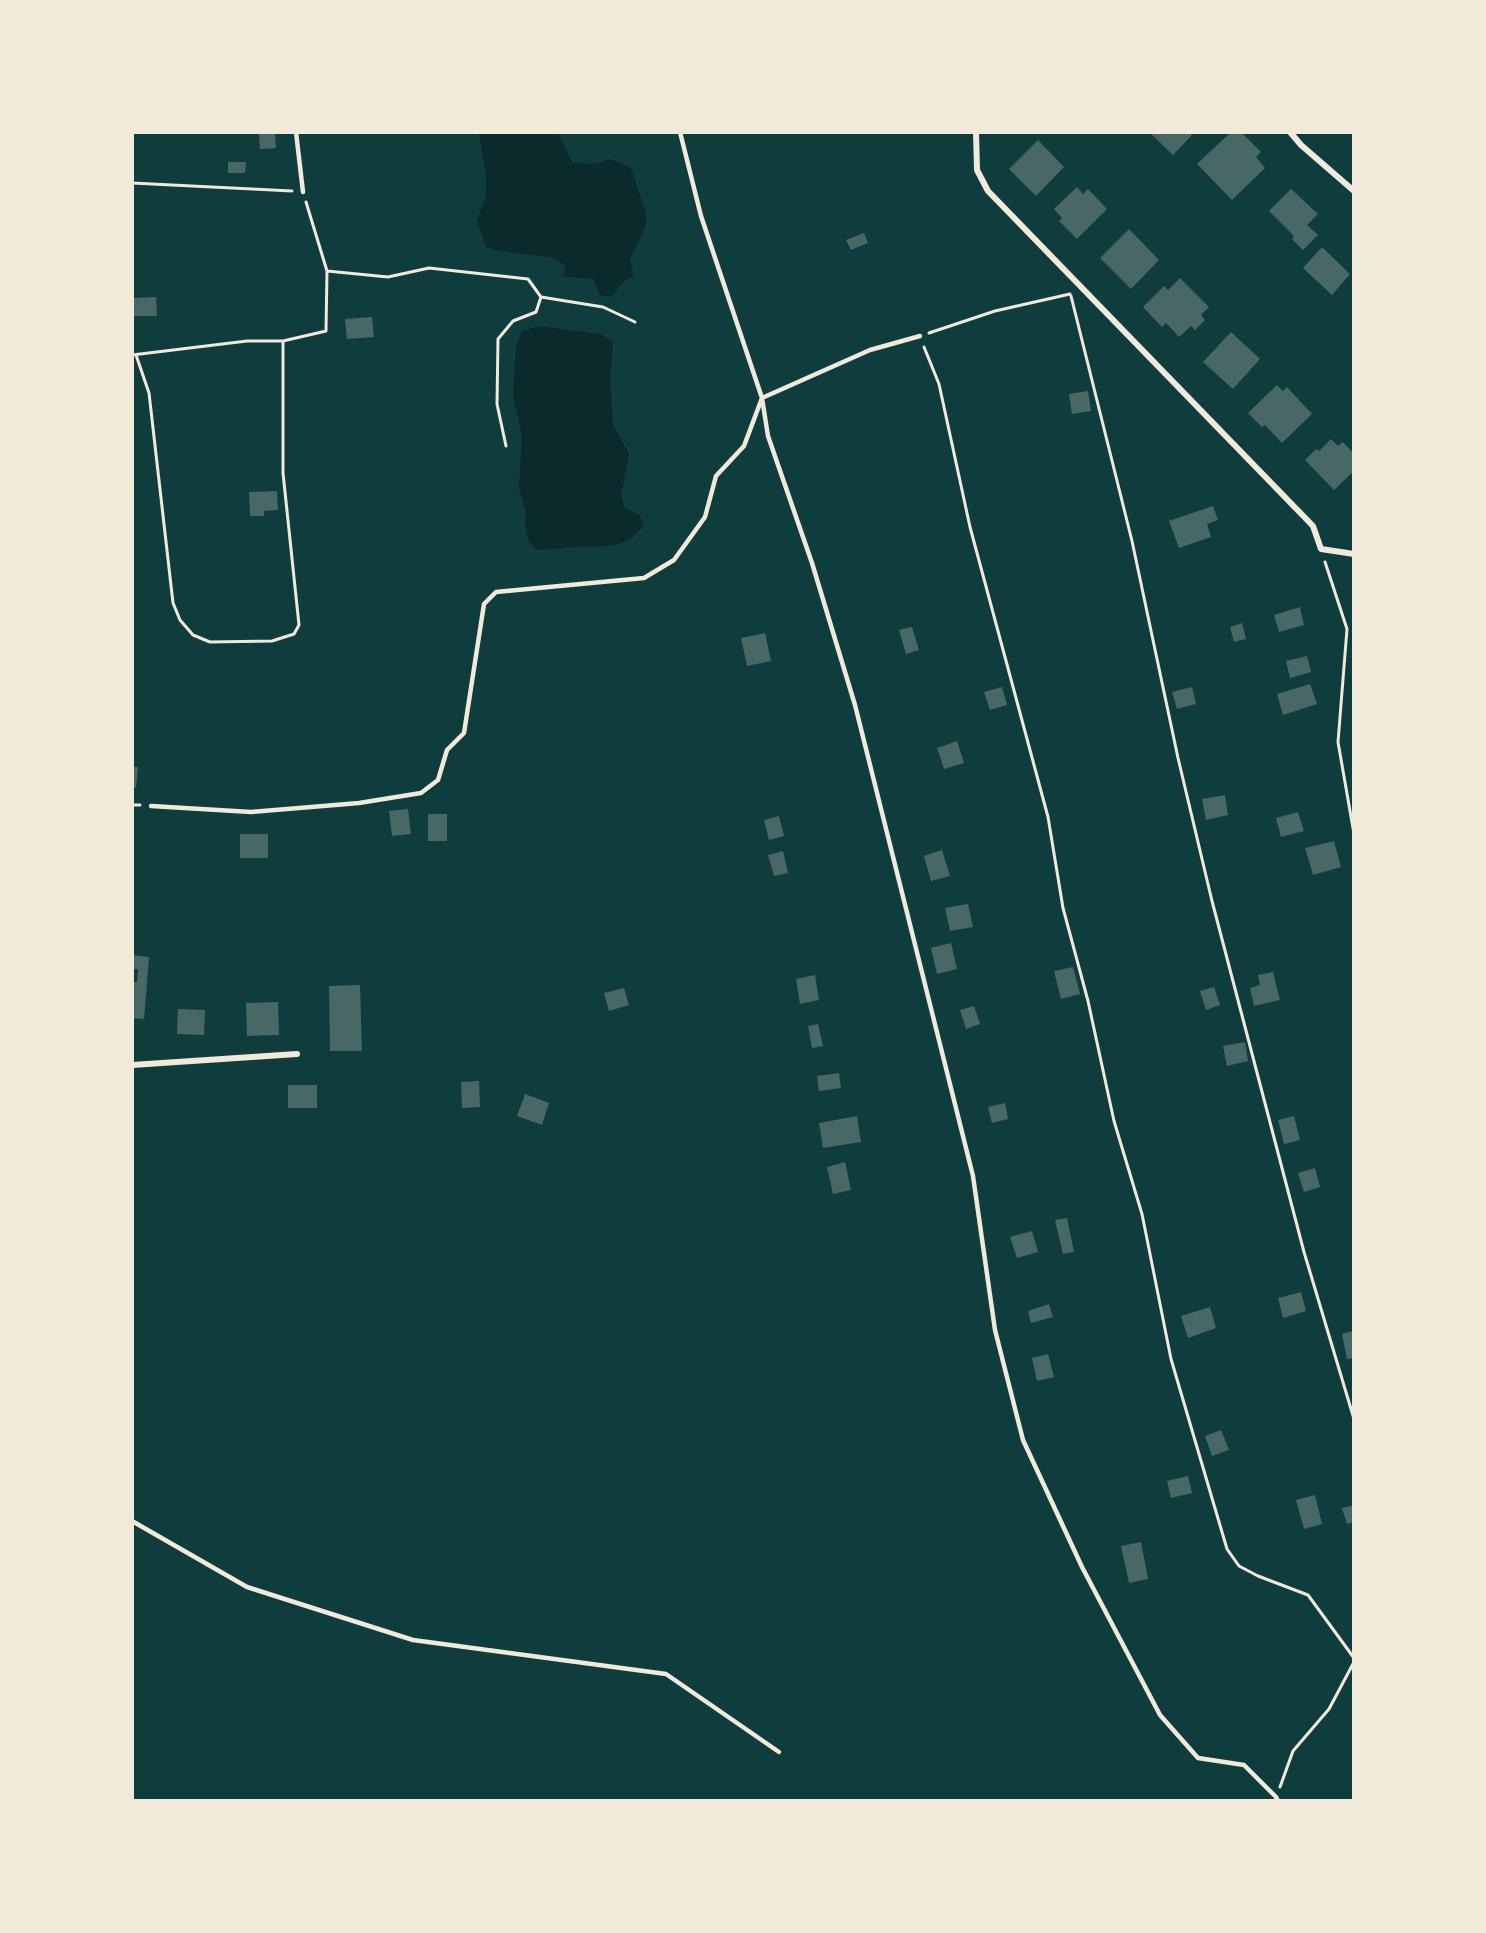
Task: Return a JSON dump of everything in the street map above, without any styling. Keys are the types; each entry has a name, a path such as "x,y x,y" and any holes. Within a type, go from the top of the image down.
{"street":[{"path":"976,132 977,170 988,191 1313,526 1321,549 1354,554"},
{"path":"1290,132 1301,145 1354,191"},
{"path":"132,1065 297,1054"}],"lane":[{"path":"296,132 303,192"},
{"path":"680,132 701,216 762,398 768,436 812,563 855,705 968,1153 995,1330 1023,1440 1082,1567 1160,1716 1198,1758 1244,1765 1277,1799"},
{"path":"151,806 251,812 359,803 421,793 438,780 447,750 464,733 484,604 496,592 644,578 674,560 705,517 716,476 744,446 762,398 870,350 920,336"},
{"path":"132,1521 247,1587 414,1640 666,1674 779,1752"}],"path":[{"path":"132,183 303,192 327,271 326,331 283,341 247,341 134,355 149,393 173,603 180,620 192,635 210,642 272,641 294,634 299,625 283,472 283,341"},
{"path":"327,271 388,276 429,268 528,279 541,297 603,307 635,322"},
{"path":"1080,284 1070,294 995,311 920,336 939,384 970,527 1048,817 1063,908 1088,1001 1114,1121 1142,1214 1171,1359 1227,1549 1239,1566 1258,1576 1308,1595 1354,1660 1329,1709 1293,1751 1277,1799"},
{"path":"1070,294 1132,541 1178,758 1212,901 1304,1252 1354,1419"},
{"path":"506,446 497,404 498,339 513,321 536,312 541,297"},
{"path":"1321,549 1347,629 1338,742 1354,834"}],"water":[{"path":"479,132 557,132 573,163 594,164 611,159 631,168 646,214 646,224 630,260 634,277 625,280 611,297 599,295 594,279 563,277 566,266 550,257 498,251 486,247 477,221 486,195 486,175"},
{"path":"538,326 600,334 613,342 610,382 613,425 629,454 621,496 625,508 639,515 644,525 629,540 604,546 537,550 529,542 525,527 526,513 519,489 522,435 513,397 516,346 521,332"}],"building":[{"path":"259,132 275,132 276,148 260,149"},
{"path":"1149,132 1189,132 1192,135 1173,155"},
{"path":"1231,132 1241,132 1261,152 1256,157 1265,168 1232,200 1197,164"},
{"path":"1038,140 1064,167 1036,196 1009,169"},
{"path":"228,162 246,162 245,173 228,173"},
{"path":"1077,187 1083,194 1088,189 1107,209 1077,239 1059,221 1062,218 1054,209"},
{"path":"1291,189 1318,214 1307,225 1318,235 1303,250 1292,239 1294,236 1269,211"},
{"path":"1129,229 1159,260 1131,289 1100,258"},
{"path":"864,233 868,243 851,250 846,240"},
{"path":"1322,247 1350,274 1332,295 1303,268"},
{"path":"1180,278 1209,307 1201,315 1205,320 1195,330 1191,326 1179,337 1166,323 1162,327 1143,307 1164,286 1168,290"},
{"path":"156,297 157,316 133,316 133,298"},
{"path":"372,317 374,337 347,339 345,319"},
{"path":"1231,332 1260,359 1233,389 1203,362"},
{"path":"1277,385 1283,391 1287,387 1312,414 1282,443 1265,425 1262,427 1248,413"},
{"path":"1088,391 1091,411 1072,414 1069,394"},
{"path":"1331,439 1338,446 1343,442 1354,454 1354,471 1334,490 1305,460"},
{"path":"277,491 278,510 264,511 264,516 250,516 249,492"},
{"path":"1213,506 1218,520 1207,524 1211,537 1179,548 1169,521"},
{"path":"1300,607 1304,625 1279,632 1274,615"},
{"path":"1242,623 1246,639 1234,642 1230,627"},
{"path":"912,627 919,650 906,654 899,630"},
{"path":"765,633 771,661 747,666 741,638"},
{"path":"1307,656 1311,672 1290,678 1286,661"},
{"path":"1310,684 1317,704 1283,715 1277,694"},
{"path":"1002,687 1007,705 990,710 984,692"},
{"path":"1192,687 1196,704 1177,709 1172,692"},
{"path":"957,741 964,763 944,769 937,748"},
{"path":"132,767 138,767 136,788 132,787"},
{"path":"1225,795 1228,815 1206,820 1202,799"},
{"path":"408,809 411,834 392,836 389,811"},
{"path":"1298,812 1304,831 1281,837 1276,818"},
{"path":"428,814 447,814 447,841 428,841"},
{"path":"779,816 784,836 769,840 764,820"},
{"path":"240,834 268,834 268,858 240,858"},
{"path":"1334,841 1341,867 1313,875 1305,848"},
{"path":"942,850 950,876 931,881 924,856"},
{"path":"783,851 788,873 774,876 768,855"},
{"path":"968,904 973,927 950,931 945,908"},
{"path":"951,943 957,969 937,974 931,948"},
{"path":"132,955 149,957 144,1019 132,1018 133,982 137,982 138,969 132,969"},
{"path":"1073,967 1080,994 1061,999 1054,971"},
{"path":"1273,972 1280,1000 1254,1006 1250,988 1260,985 1258,975"},
{"path":"815,975 819,1000 800,1004 796,979"},
{"path":"360,985 362,1051 330,1051 329,986"},
{"path":"1214,987 1220,1005 1206,1010 1200,991"},
{"path":"624,988 629,1005 609,1011 604,993"},
{"path":"278,1002 279,1035 247,1036 246,1003"},
{"path":"974,1006 980,1024 966,1029 960,1010"},
{"path":"178,1009 205,1010 204,1035 177,1034"},
{"path":"818,1024 823,1046 812,1048 808,1026"},
{"path":"1245,1042 1248,1061 1227,1066 1223,1046"},
{"path":"839,1073 841,1088 819,1091 817,1076"},
{"path":"479,1081 480,1107 462,1108 461,1082"},
{"path":"288,1085 317,1085 317,1108 288,1108"},
{"path":"525,1094 549,1103 542,1125 517,1116"},
{"path":"1005,1103 1008,1119 992,1123 988,1107"},
{"path":"857,1116 861,1142 823,1148 819,1123"},
{"path":"1294,1116 1300,1140 1284,1144 1278,1120"},
{"path":"845,1162 851,1190 833,1194 827,1167"},
{"path":"1315,1168 1320,1187 1304,1192 1298,1173"},
{"path":"1067,1218 1074,1252 1063,1254 1055,1220"},
{"path":"1032,1231 1038,1252 1017,1258 1010,1237"},
{"path":"1301,1292 1306,1311 1283,1318 1278,1298"},
{"path":"1049,1304 1053,1317 1031,1323 1028,1311"},
{"path":"1210,1307 1216,1328 1188,1338 1181,1316"},
{"path":"1353,1331 1354,1358 1347,1359 1342,1334"},
{"path":"1048,1354 1054,1377 1037,1381 1032,1358"},
{"path":"1221,1430 1229,1450 1212,1456 1205,1436"},
{"path":"1188,1476 1192,1493 1171,1498 1167,1481"},
{"path":"1315,1495 1322,1524 1304,1529 1296,1500"},
{"path":"1354,1505 1354,1522 1347,1524 1342,1508"},
{"path":"1141,1542 1148,1579 1129,1583 1121,1546"}]}
